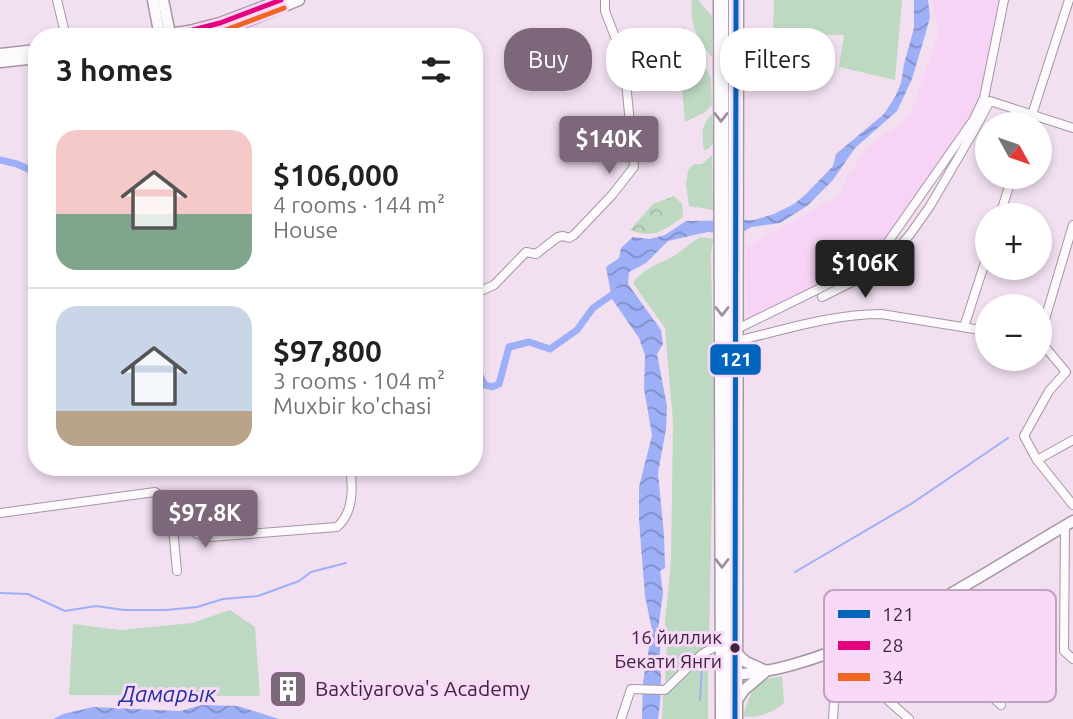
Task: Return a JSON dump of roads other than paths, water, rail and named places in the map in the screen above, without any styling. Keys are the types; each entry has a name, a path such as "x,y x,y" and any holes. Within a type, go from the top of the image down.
{"highway":[{"path":"721,0 729,206"},
{"path":"723,719 735,652 729,521 729,206 736,0"},
{"path":"729,243 740,334 722,643 735,703 735,719"}],"street":[{"path":"57,0 64,28"},
{"path":"153,0 160,28"},
{"path":"162,28 163,0"},
{"path":"203,28 281,0"},
{"path":"230,28 299,0"},
{"path":"483,290 494,285 526,252 536,254 558,237 569,238 575,235 634,167 625,71 605,11 605,0"},
{"path":"740,334 843,277 881,252 974,119 984,98 1004,0"},
{"path":"1033,112 1069,0"},
{"path":"0,54 28,51"},
{"path":"0,62 28,59"},
{"path":"984,112 990,102 1022,112"},
{"path":"1052,121 1073,128"},
{"path":"822,297 888,261 930,206 975,129"},
{"path":"1052,296 1073,225"},
{"path":"964,327 979,280"},
{"path":"740,334 864,314 881,314 975,329"},
{"path":"1052,353 1069,370 1049,391 1024,436 1037,460 1073,505"},
{"path":"1037,460 1073,440"},
{"path":"0,513 155,492 197,534 209,537 337,527 347,514 353,490 352,476"},
{"path":"177,571 173,528 179,517"},
{"path":"956,590 1069,524"},
{"path":"1069,524 1064,651 1073,659"},
{"path":"621,719 633,689 665,690 702,654 722,643"},
{"path":"735,652 746,662 766,671"},
{"path":"729,675 766,671 824,656"},
{"path":"735,703 744,690 766,671"},
{"path":"891,702 909,719"},
{"path":"998,702 1001,705"}],"water":[{"path":"914,0 928,0 930,17 912,79 897,111 855,148 833,180 807,206 780,223 751,227 740,234 707,232 668,241 646,263 629,272 628,284 661,330 663,344 657,354 667,406 658,473 665,568 660,571 663,593 658,630 663,640 660,654 660,699 658,719 642,719 643,682 652,630 645,596 639,487 652,435 644,389 645,355 639,338 612,299 606,267 619,258 621,248 633,237 650,239 665,235 686,221 754,220 794,204 806,194 833,166 836,154 884,114 895,97 914,28"},
{"path":"202,705 238,706 279,719 53,719 93,707 180,711"}],"waterway":[{"path":"0,160 28,169"},
{"path":"483,381 492,387 499,384 509,347 529,342 550,349 577,330 593,308 616,292"},
{"path":"795,572 911,504 1008,438"},
{"path":"0,593 28,594 65,611 96,606 124,610 166,610 197,607 223,599 258,596 299,581 311,572 346,563"},
{"path":"700,700 702,666"}],"place":[{"name":"16 йиллик Бекати Янги","path":"735,648"},
{"name":"Baxtiyarova's Academy","path":"288,689"}],"water label":[{"name":"Дамарык","path":"168,694"}]}
